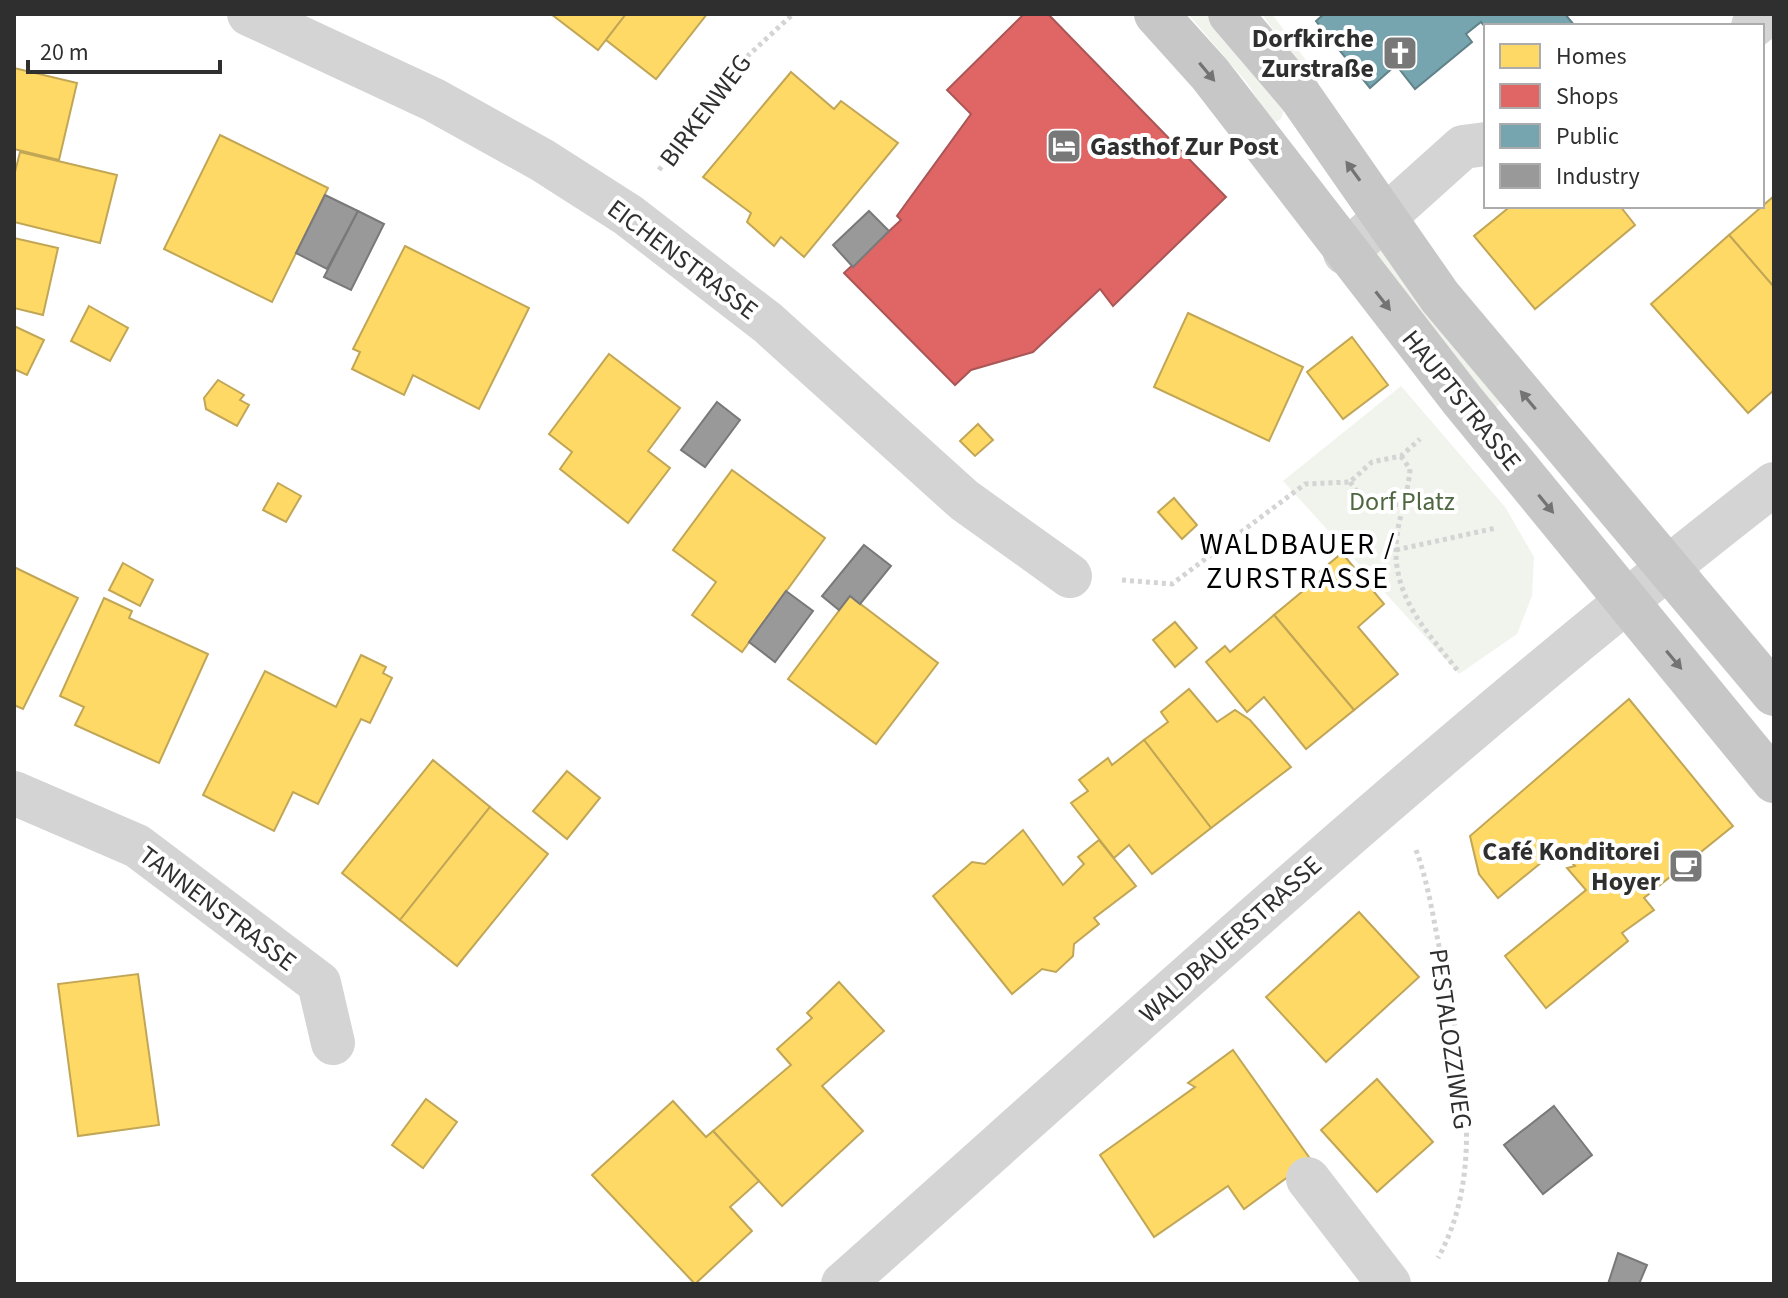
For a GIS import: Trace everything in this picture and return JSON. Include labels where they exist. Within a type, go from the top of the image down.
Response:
[{"type":"main road","name":"HAUPTSTRASSE","points":[[1156,14],[1210,74],[1345,253],[1462,400],[1774,781]]},
{"type":"main road","name":"HAUPTSTRASSE","points":[[1230,14],[1300,96],[1440,297],[1774,694]]},
{"type":"street","name":"EICHENSTRASSE","points":[[249,14],[434,100],[542,160],[628,215],[768,323],[964,500],[1070,576]]},
{"type":"street","points":[[1345,253],[1463,147],[1484,144]]},
{"type":"street","name":"WALDBAUERSTRASSE","points":[[843,1284],[1394,793],[1624,600],[1774,484]]},
{"type":"street","name":"TANNENSTRASSE","points":[[14,793],[137,846],[319,983],[333,1043]]},
{"type":"street","points":[[1308,1179],[1389,1284]]},
{"type":"path","name":"BIRKENWEG","points":[[628,215],[725,77],[793,14]]},
{"type":"path","points":[[1070,576],[1172,584],[1305,484],[1350,482],[1372,462],[1401,456],[1462,400]]},
{"type":"path","points":[[1401,456],[1410,469],[1396,550],[1410,610],[1490,712]]},
{"type":"path","points":[[1350,482],[1368,506],[1402,504]]},
{"type":"path","points":[[1396,550],[1503,526],[1542,499]]},
{"type":"path","name":"PESTALOZZIWEG","points":[[1394,793],[1423,869],[1450,999],[1467,1117],[1462,1186],[1444,1246],[1431,1271]]},
{"type":"green space","points":[[1188,14],[1214,14],[1285,107],[1281,119],[1273,123],[1247,83]]},
{"type":"green space","points":[[1262,14],[1272,14],[1316,74],[1319,87],[1313,86]]},
{"type":"green space","points":[[1384,244],[1506,399],[1491,411],[1369,256]]},
{"type":"green space","name":"Dorf Platz","points":[[1401,386],[1505,507],[1534,557],[1532,596],[1517,634],[1459,674],[1283,481]]},
{"type":"building: Homes","points":[[551,14],[626,14],[598,50]]},
{"type":"building: Homes","points":[[626,14],[707,14],[656,79],[606,40]]},
{"type":"building: Homes","points":[[14,68],[77,83],[59,160],[14,149]]},
{"type":"building: Homes","points":[[791,72],[834,109],[841,101],[898,143],[804,257],[781,237],[774,246],[747,222],[751,213],[703,177]]},
{"type":"building: Homes","points":[[220,135],[328,188],[272,302],[164,249]]},
{"type":"building: Homes","points":[[20,152],[117,175],[100,243],[14,222],[14,176]]},
{"type":"building: Homes","points":[[1774,196],[1774,287],[1729,235],[1764,208]]},
{"type":"building: Homes","points":[[1622,208],[1635,225],[1535,309],[1474,236],[1507,209]]},
{"type":"building: Homes","points":[[1729,235],[1774,287],[1774,390],[1748,413],[1651,304]]},
{"type":"building: Homes","points":[[14,238],[58,248],[43,315],[14,308]]},
{"type":"building: Homes","points":[[405,246],[529,308],[479,409],[413,375],[404,395],[352,369],[360,352],[353,349]]},
{"type":"building: Homes","points":[[89,306],[128,328],[110,361],[71,341]]},
{"type":"building: Homes","points":[[1188,313],[1303,367],[1269,441],[1154,387]]},
{"type":"building: Homes","points":[[14,326],[44,340],[27,375],[14,369]]},
{"type":"building: Homes","points":[[1352,337],[1388,385],[1343,419],[1307,372]]},
{"type":"building: Homes","points":[[609,354],[680,408],[648,451],[670,468],[628,523],[560,469],[572,452],[549,434]]},
{"type":"building: Homes","points":[[218,380],[244,395],[240,400],[249,405],[237,426],[206,409],[204,398]]},
{"type":"building: Homes","points":[[978,424],[993,440],[975,456],[960,441]]},
{"type":"building: Homes","points":[[732,470],[825,538],[742,652],[692,615],[716,582],[673,550]]},
{"type":"building: Homes","points":[[278,483],[301,496],[286,522],[263,510]]},
{"type":"building: Homes","points":[[1174,498],[1197,525],[1182,539],[1158,512]]},
{"type":"building: Homes","points":[[1342,553],[1384,604],[1358,627],[1398,674],[1354,710],[1274,615],[1321,576],[1318,573]]},
{"type":"building: Homes","points":[[123,563],[153,580],[140,606],[109,590]]},
{"type":"building: Homes","points":[[14,567],[78,598],[23,709],[14,705]]},
{"type":"building: Homes","points":[[850,596],[938,663],[876,744],[788,679]]},
{"type":"building: Homes","points":[[104,598],[132,611],[129,618],[208,654],[159,763],[75,725],[84,707],[60,696]]},
{"type":"building: Homes","points":[[1274,615],[1354,710],[1306,749],[1264,697],[1247,712],[1206,662],[1225,646],[1230,652]]},
{"type":"building: Homes","points":[[1175,622],[1197,648],[1175,667],[1153,640]]},
{"type":"building: Homes","points":[[361,655],[386,667],[383,673],[392,678],[370,723],[361,719],[318,804],[293,792],[274,831],[203,795],[265,671],[336,707]]},
{"type":"building: Homes","points":[[1189,689],[1217,722],[1235,710],[1250,720],[1291,767],[1211,828],[1144,740],[1168,722],[1161,712]]},
{"type":"building: Homes","points":[[1629,699],[1733,826],[1644,898],[1654,910],[1622,933],[1628,941],[1546,1008],[1505,956],[1586,890],[1567,868],[1575,866],[1559,848],[1498,898],[1479,874],[1470,836]]},
{"type":"building: Homes","points":[[1144,740],[1211,828],[1152,874],[1129,845],[1114,858],[1071,803],[1088,791],[1079,780],[1108,758],[1112,765]]},
{"type":"building: Homes","points":[[433,760],[490,807],[400,920],[342,873]]},
{"type":"building: Homes","points":[[567,771],[600,798],[567,839],[533,811]]},
{"type":"building: Homes","points":[[490,807],[548,854],[457,966],[400,920]]},
{"type":"building: Homes","points":[[1023,830],[1063,885],[1084,864],[1078,857],[1099,840],[1136,886],[1094,918],[1099,924],[1074,944],[1073,956],[1056,972],[1042,969],[1012,994],[933,896],[972,862],[985,864]]},
{"type":"building: Homes","points":[[1359,912],[1419,977],[1326,1062],[1266,997]]},
{"type":"building: Homes","points":[[138,974],[159,1125],[78,1136],[58,984]]},
{"type":"building: Homes","points":[[839,982],[884,1031],[822,1086],[863,1131],[782,1206],[713,1131],[791,1065],[777,1049],[812,1018],[807,1013]]},
{"type":"building: Homes","points":[[1233,1050],[1311,1160],[1244,1209],[1228,1186],[1154,1237],[1100,1155],[1195,1087],[1188,1083]]},
{"type":"building: Homes","points":[[1377,1079],[1433,1142],[1377,1192],[1321,1130]]},
{"type":"building: Homes","points":[[426,1099],[457,1122],[423,1168],[392,1145]]},
{"type":"building: Homes","points":[[673,1101],[706,1137],[713,1131],[759,1181],[730,1207],[752,1231],[695,1284],[592,1175]]},
{"type":"building: Shops","points":[[1024,14],[1048,14],[1226,197],[1113,306],[1100,289],[1033,352],[971,370],[955,385],[844,273],[901,220],[897,216],[971,114],[947,90]]},
{"type":"building: Public","name":"Dorfkirche Zurstraße","points":[[1324,14],[1565,14],[1573,24],[1484,26],[1481,22],[1466,34],[1472,42],[1415,89],[1396,65],[1370,88],[1316,21]]},
{"type":"building: Industry","points":[[325,195],[358,211],[327,269],[296,253]]},
{"type":"building: Industry","points":[[358,211],[384,224],[351,290],[324,277]]},
{"type":"building: Industry","points":[[869,211],[889,231],[853,267],[833,245]]},
{"type":"building: Industry","points":[[717,402],[740,420],[705,467],[681,450]]},
{"type":"building: Industry","points":[[864,545],[891,566],[860,604],[850,596],[839,610],[822,596]]},
{"type":"building: Industry","points":[[786,591],[813,611],[775,662],[749,642]]},
{"type":"building: Industry","points":[[1554,1106],[1592,1155],[1543,1194],[1504,1145]]},
{"type":"building: Industry","points":[[1618,1253],[1647,1265],[1639,1284],[1608,1284]]},
{"type":"place","name":"Dorfkirche Zurstraße","points":[[1400,53]]},
{"type":"place","name":"Gasthof Zur Post","points":[[1064,146]]},
{"type":"place","name":"Café Konditorei Hoyer","points":[[1686,866]]},
{"type":"district","name":"WALDBAUER / ZURSTRASSE","points":[[1298,561]]}]
